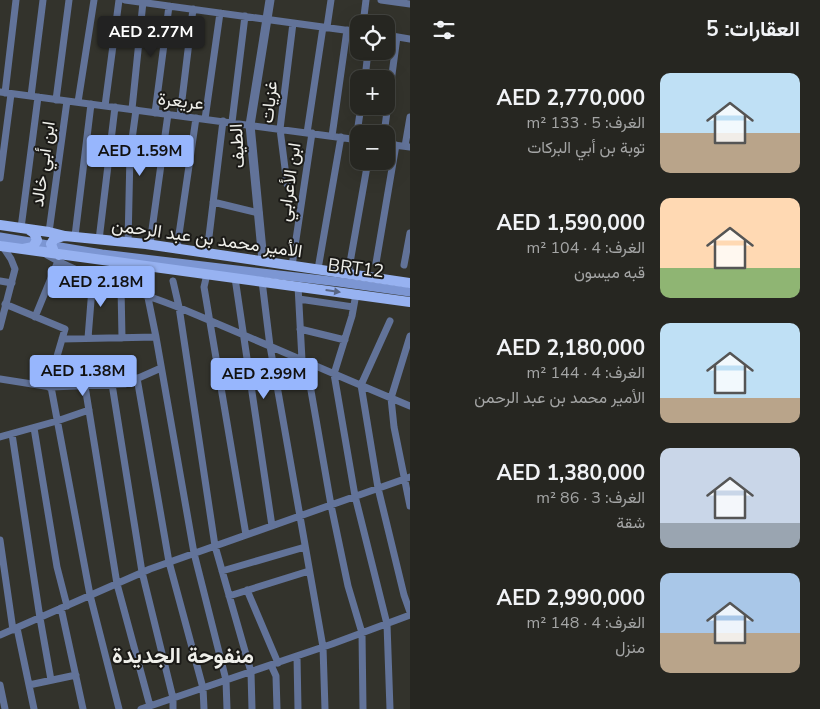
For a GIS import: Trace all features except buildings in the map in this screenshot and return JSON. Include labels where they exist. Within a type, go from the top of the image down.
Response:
[{"type":"main road","name":"الأمير محمد بن عبد الرحمن","points":[[0,225],[99,240],[150,244],[410,283]]},
{"type":"main road","points":[[22,249],[30,248],[36,242],[34,233],[23,228]]},
{"type":"main road","points":[[48,250],[54,239],[70,236]]},
{"type":"main road","name":"BRT12","points":[[1,243],[36,242],[48,250],[102,254],[410,292]]},
{"type":"main road","points":[[1,243],[22,249],[48,250],[54,252],[58,258]]},
{"type":"main road","name":"الأمير محمد بن عبد الرحمن","points":[[58,258],[146,266],[262,281],[380,297],[410,304]]},
{"type":"street","points":[[0,178],[5,93],[16,0]]},
{"type":"street","points":[[23,228],[43,0]]},
{"type":"street","name":"ابن أبي خالد","points":[[56,100],[69,0]]},
{"type":"street","points":[[78,102],[94,0]]},
{"type":"street","points":[[105,106],[119,0]]},
{"type":"street","points":[[125,0],[350,31]]},
{"type":"street","name":"الطيف","points":[[263,261],[250,125],[270,0]]},
{"type":"street","name":"ابن الأعرابي","points":[[292,266],[309,133],[325,27],[331,0]]},
{"type":"street","points":[[364,15],[366,0]]},
{"type":"street","points":[[382,0],[410,4]]},
{"type":"street","points":[[128,243],[130,154],[144,2]]},
{"type":"street","points":[[155,112],[169,6]]},
{"type":"street","points":[[180,116],[194,9]]},
{"type":"street","points":[[206,119],[220,13]]},
{"type":"street","points":[[232,122],[245,16]]},
{"type":"street","name":"غزيات","points":[[287,184],[280,129],[293,23]]},
{"type":"street","points":[[332,136],[346,30]]},
{"type":"street","points":[[385,125],[397,37],[410,39]]},
{"type":"street","name":"عريعرة","points":[[5,93],[350,139]]},
{"type":"street","name":"ابن أبي خالد","points":[[49,232],[67,101]]},
{"type":"street","points":[[70,236],[91,104]]},
{"type":"street","points":[[99,240],[116,107]]},
{"type":"street","points":[[150,244],[168,114]]},
{"type":"street","points":[[376,263],[396,145],[408,147],[410,117]]},
{"type":"street","points":[[177,248],[196,118]]},
{"type":"street","points":[[207,253],[222,121]]},
{"type":"street","points":[[318,270],[341,138]]},
{"type":"street","points":[[348,274],[366,170]]},
{"type":"street","points":[[213,202],[258,212]]},
{"type":"street","points":[[404,265],[410,233]]},
{"type":"street","points":[[0,327],[14,269],[11,259],[1,243]]},
{"type":"street","points":[[35,317],[58,258],[93,276],[149,298],[179,307],[410,406]]},
{"type":"street","points":[[146,266],[144,278],[194,554],[226,680],[227,709]]},
{"type":"street","points":[[207,274],[204,287],[246,535]]},
{"type":"street","points":[[88,338],[93,276]]},
{"type":"street","points":[[235,278],[272,526]]},
{"type":"street","points":[[0,281],[12,283]]},
{"type":"street","points":[[173,281],[179,307],[216,546],[251,672],[252,709]]},
{"type":"street","points":[[262,281],[270,346],[323,647],[325,709]]},
{"type":"street","points":[[298,286],[304,361],[348,586],[362,633],[363,709]]},
{"type":"street","points":[[121,287],[122,338]]},
{"type":"street","points":[[356,294],[334,374],[355,496],[387,624],[390,709]]},
{"type":"street","points":[[299,300],[353,307]]},
{"type":"street","points":[[5,304],[65,329],[49,387],[90,595],[119,709]]},
{"type":"street","points":[[85,386],[117,584],[146,708],[323,647],[410,614],[378,488],[361,385],[390,321]]},
{"type":"street","points":[[300,329],[344,340]]},
{"type":"street","points":[[410,336],[391,398],[394,427],[407,478],[410,506]]},
{"type":"street","points":[[62,339],[156,337]]},
{"type":"street","points":[[0,379],[49,387],[125,384],[161,368]]},
{"type":"street","points":[[137,378],[169,562],[203,688],[204,709]]},
{"type":"street","points":[[112,384],[142,572],[173,698],[173,709]]},
{"type":"street","points":[[0,437],[89,410]]},
{"type":"street","points":[[34,428],[83,709]]},
{"type":"street","points":[[12,434],[40,618],[52,680]]},
{"type":"street","points":[[0,635],[142,572],[407,478]]},
{"type":"street","points":[[0,540],[15,629],[34,709]]},
{"type":"street","points":[[222,571],[305,547]]},
{"type":"street","points":[[230,596],[309,571]]},
{"type":"street","points":[[247,590],[274,664],[277,709]]},
{"type":"street","points":[[297,656],[298,709]]},
{"type":"street","points":[[29,685],[76,675]]},
{"type":"street","points":[[0,685],[5,709]]},
{"type":"district","name":"منفوحة الجديدة","points":[[183,655]]}]
